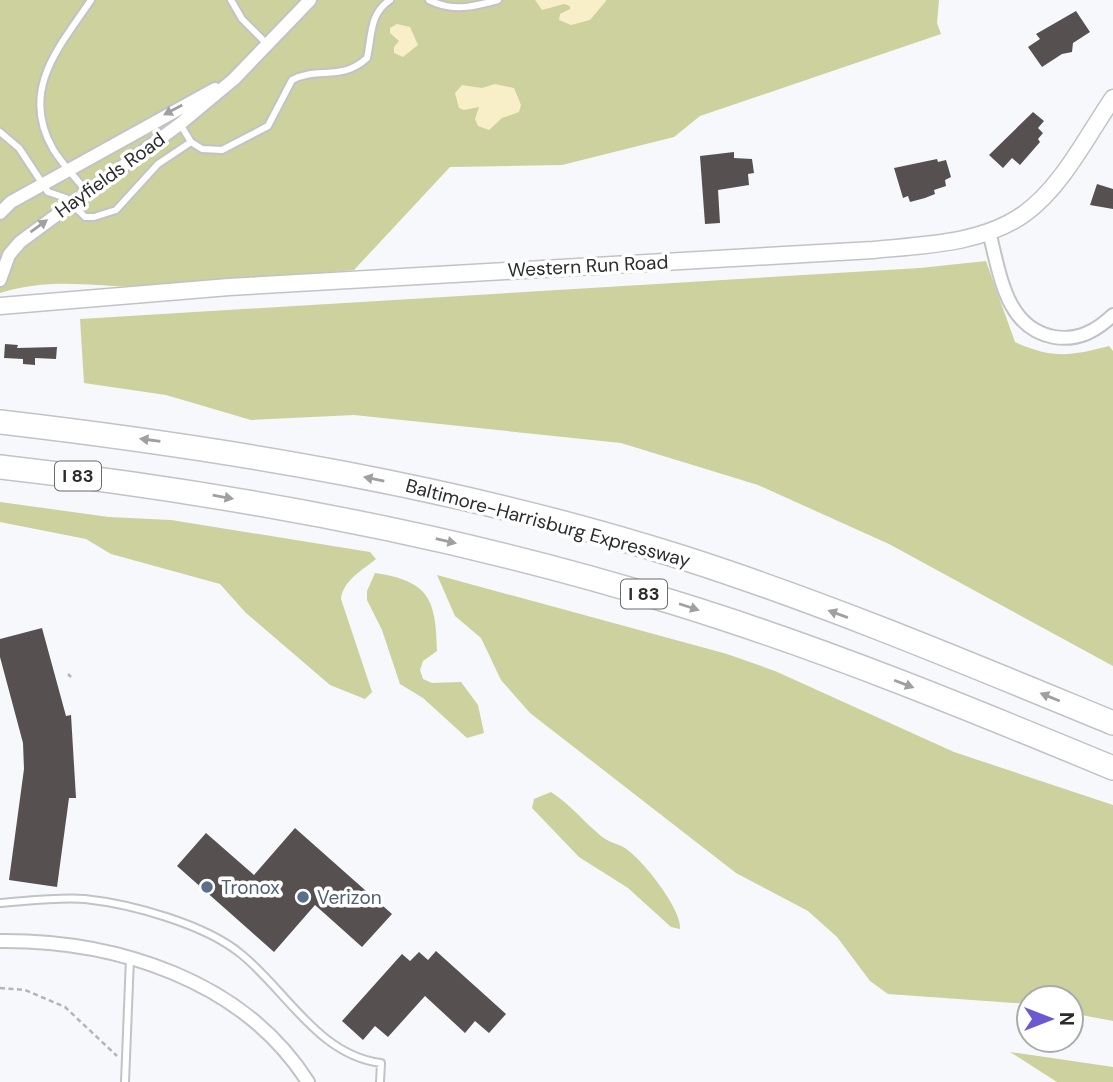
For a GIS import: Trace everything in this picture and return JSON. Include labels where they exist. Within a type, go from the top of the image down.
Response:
[{"type":"highway","name":"Baltimore-Harrisburg Expressway","points":[[0,422],[167,442],[310,466],[586,529],[753,582],[939,652],[1113,723]]},
{"type":"highway","name":"I 83","points":[[0,467],[167,488],[298,510],[460,544],[571,573],[784,639],[1113,768]]},
{"type":"street","name":"Hayfields Road","points":[[0,280],[9,255],[20,242],[180,124],[234,79],[310,0]]},
{"type":"street","name":"Hayfields Road","points":[[0,213],[11,202],[41,184],[234,79]]},
{"type":"street","name":"Western Run Road","points":[[0,306],[229,286],[873,250],[944,242],[989,232],[1025,213],[1044,195],[1113,98]]},
{"type":"street","points":[[989,232],[1007,297],[1014,313],[1027,327],[1043,335],[1078,337],[1092,332],[1113,315]]},
{"type":"street","points":[[0,941],[56,942],[130,958],[177,975],[250,1015],[284,1048],[308,1082]]},
{"type":"lane","points":[[87,192],[47,136],[41,103],[47,66],[91,0]]},
{"type":"lane","points":[[231,0],[242,19],[268,46]]},
{"type":"lane","points":[[180,124],[191,142],[202,149],[222,150],[268,126],[292,80],[299,76],[346,72],[367,58],[376,15],[390,0]]},
{"type":"lane","points":[[429,0],[444,8],[498,0]]},
{"type":"lane","points":[[0,132],[19,148],[48,192],[66,198],[85,217],[106,215],[116,210],[158,164],[191,142]]},
{"type":"lane","points":[[0,903],[84,899],[122,906],[214,936],[255,966],[327,1040],[350,1055],[381,1063],[380,1082]]},
{"type":"lane","points":[[125,1082],[130,958]]},
{"type":"path","points":[[0,988],[25,990],[65,1007],[126,1061]]},
{"type":"green space","points":[[0,0],[939,0],[937,23],[941,34],[700,116],[674,137],[562,165],[450,167],[354,270],[176,286],[39,285],[0,293]]},
{"type":"green space","points":[[986,261],[1015,342],[1051,353],[1072,354],[1109,346],[1113,351],[1113,666],[889,544],[758,485],[621,443],[354,415],[251,420],[166,395],[84,383],[80,319],[920,268]]},
{"type":"green space","points":[[0,502],[109,517],[171,520],[370,552],[376,559],[345,586],[341,599],[372,692],[365,699],[330,685],[246,613],[220,584],[111,554],[86,539],[0,522]]},
{"type":"green space","points":[[375,573],[407,581],[418,587],[426,596],[434,618],[437,651],[423,661],[420,670],[423,679],[432,683],[461,682],[478,705],[484,733],[467,738],[423,698],[400,684],[382,630],[367,600],[367,591]]},
{"type":"green space","points":[[437,575],[727,654],[775,671],[954,752],[1113,805],[1113,1021],[1085,1016],[1085,984],[1015,984],[1015,1003],[888,994],[870,981],[837,937],[808,911],[736,873],[530,713],[501,680],[481,638],[455,616]]},
{"type":"green space","points":[[551,792],[601,836],[625,848],[641,862],[675,909],[680,929],[671,927],[628,888],[579,857],[532,808],[534,799]]},
{"type":"green space","points":[[1010,1052],[1113,1067],[1113,1082],[1057,1082]]},
{"type":"sand","points":[[535,0],[606,1],[590,20],[571,25],[559,20],[560,14],[570,9],[570,6],[564,4],[542,10]]},
{"type":"sand","points":[[397,24],[410,27],[418,45],[403,57],[394,53],[394,47],[399,41],[390,33],[390,28]]},
{"type":"sand","points":[[495,84],[514,88],[521,105],[519,112],[502,118],[489,130],[478,126],[475,119],[479,107],[464,110],[459,108],[455,93],[462,85],[482,88]]},
{"type":"building","points":[[1076,11],[1090,32],[1073,43],[1072,52],[1062,54],[1042,67],[1028,47],[1040,39],[1036,34]]},
{"type":"building","points":[[1033,112],[1044,121],[1038,128],[1043,133],[1038,139],[1040,142],[1020,165],[1012,158],[1003,168],[989,155]]},
{"type":"building","points":[[734,152],[734,158],[752,159],[754,173],[748,174],[749,185],[718,190],[720,223],[705,224],[700,156]]},
{"type":"building","points":[[937,159],[938,162],[946,160],[951,177],[945,180],[946,186],[934,190],[935,194],[925,198],[910,202],[908,196],[903,198],[894,168]]},
{"type":"building","points":[[1097,184],[1113,189],[1113,209],[1090,205]]},
{"type":"building","points":[[5,344],[18,345],[17,348],[57,347],[56,359],[35,358],[35,365],[23,364],[23,359],[4,358]]},
{"type":"building","points":[[42,628],[66,716],[71,715],[76,798],[69,798],[57,887],[9,880],[24,769],[23,743],[0,657],[0,639]]},
{"type":"building","points":[[295,828],[392,914],[362,947],[315,905],[274,952],[177,866],[206,833],[254,875]]},
{"type":"building","points":[[436,951],[506,1014],[489,1033],[475,1021],[465,1033],[425,996],[388,1037],[375,1026],[363,1040],[342,1021],[402,954],[410,961],[419,952],[428,960]]},
{"type":"place","name":"Tronox","points":[[207,887]]},
{"type":"place","name":"Verizon","points":[[303,897]]}]
